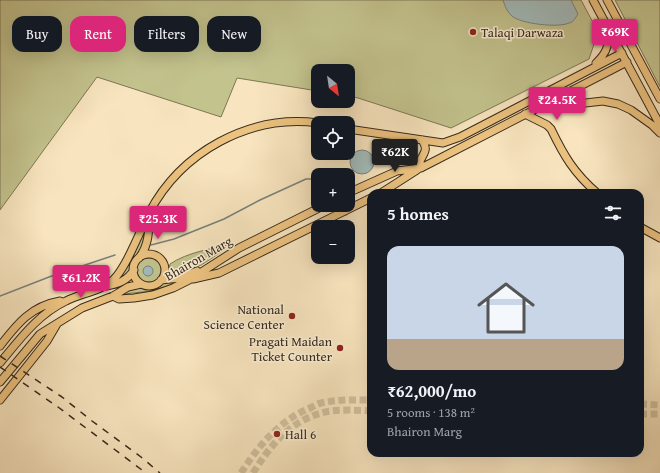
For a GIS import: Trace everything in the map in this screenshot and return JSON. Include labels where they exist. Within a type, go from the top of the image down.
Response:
[{"type":"main road","points":[[593,0],[660,124]]},
{"type":"main road","points":[[607,0],[660,99]]},
{"type":"main road","points":[[592,68],[602,57],[608,47],[608,28]]},
{"type":"main road","points":[[355,130],[443,143],[460,136],[622,52]]},
{"type":"main road","points":[[387,189],[449,152],[627,62]]},
{"type":"main road","points":[[534,109],[603,101],[618,104],[631,110],[652,125],[660,133]]},
{"type":"main road","points":[[525,114],[547,125],[551,129],[563,154],[573,170],[593,189]]},
{"type":"main road","points":[[102,287],[118,274],[161,193],[180,171],[202,152],[222,140],[245,131],[268,125],[292,122],[311,123]]},
{"type":"main road","points":[[420,168],[420,161],[426,148],[422,140]]},
{"type":"main road","points":[[443,143],[441,145],[441,150],[449,152]]},
{"type":"main road","points":[[355,190],[397,171],[420,168]]},
{"type":"main road","points":[[355,206],[367,200]]},
{"type":"main road","name":"Bhairon Marg","points":[[0,400],[47,340],[58,322],[82,308],[110,297],[119,299],[153,295],[173,288],[189,280],[239,248],[311,212]]},
{"type":"main road","points":[[189,280],[219,273],[343,212]]},
{"type":"main road","points":[[141,284],[137,279],[134,270],[135,264],[145,249],[148,238],[150,213]]},
{"type":"main road","points":[[644,229],[660,238]]},
{"type":"main road","points":[[139,258],[149,255],[161,259],[165,268],[162,280]]},
{"type":"main road","points":[[102,287],[110,297],[128,287],[141,284],[147,286],[154,285],[162,280],[180,278],[213,264]]},
{"type":"main road","points":[[0,346],[16,326],[33,311],[49,304],[65,301],[123,281],[134,270]]},
{"type":"main road","points":[[0,363],[39,319],[65,301]]},
{"type":"main road","points":[[0,382],[40,334],[58,322]]},
{"type":"green space","points":[[0,0],[581,0],[598,32],[589,59],[451,128],[355,97],[355,64],[311,64],[311,90],[237,78],[221,117],[97,77],[0,210]]},
{"type":"green space","points":[[615,0],[660,0],[660,87]]},
{"type":"green space","points":[[145,229],[143,246],[133,260],[129,271],[116,281],[132,259]]},
{"type":"green space","points":[[232,244],[210,260],[194,269],[177,275],[168,276],[170,264],[177,260],[200,251]]},
{"type":"green space","points":[[149,258],[157,262],[161,270],[157,278],[149,282],[141,278],[137,270],[141,262]]},
{"type":"green space","points":[[163,283],[177,283],[151,291],[124,294],[131,289],[139,287],[150,289],[158,287]]},
{"type":"water","points":[[503,0],[571,0],[578,14],[572,22],[564,24],[549,25],[531,23],[512,16],[507,11]]},
{"type":"water","points":[[358,151],[366,151],[373,158],[373,166],[366,173],[358,173],[355,171],[355,168],[351,166],[350,160],[355,160],[355,153]]},
{"type":"water","points":[[409,151],[413,153],[415,157],[413,161],[409,163],[405,161],[403,157],[405,153]]},
{"type":"water","points":[[146,266],[150,266],[152,267],[152,275],[146,276],[143,273],[143,269]]},
{"type":"waterway","points":[[151,245],[174,239],[224,219],[260,200],[306,179],[311,179]]},
{"type":"waterway","points":[[0,296],[49,277],[115,255]]},
{"type":"tunnel","points":[[241,473],[255,453],[271,435],[279,427],[299,413],[318,404],[327,402],[367,400]]},
{"type":"tunnel","points":[[644,404],[660,405]]},
{"type":"tunnel","points":[[253,473],[281,436],[299,422],[321,413],[332,411],[367,411]]},
{"type":"tunnel","points":[[644,414],[660,414]]},
{"type":"railway","points":[[0,356],[62,397],[160,473]]},
{"type":"railway","points":[[0,367],[58,407],[146,473]]},
{"type":"place","name":"Talaqi Darwaza","points":[[473,32]]},
{"type":"place","name":"National Science Center","points":[[292,316]]},
{"type":"place","name":"Pragati Maidan Ticket Counter","points":[[340,348]]},
{"type":"place","name":"Hall 6","points":[[277,434]]}]
